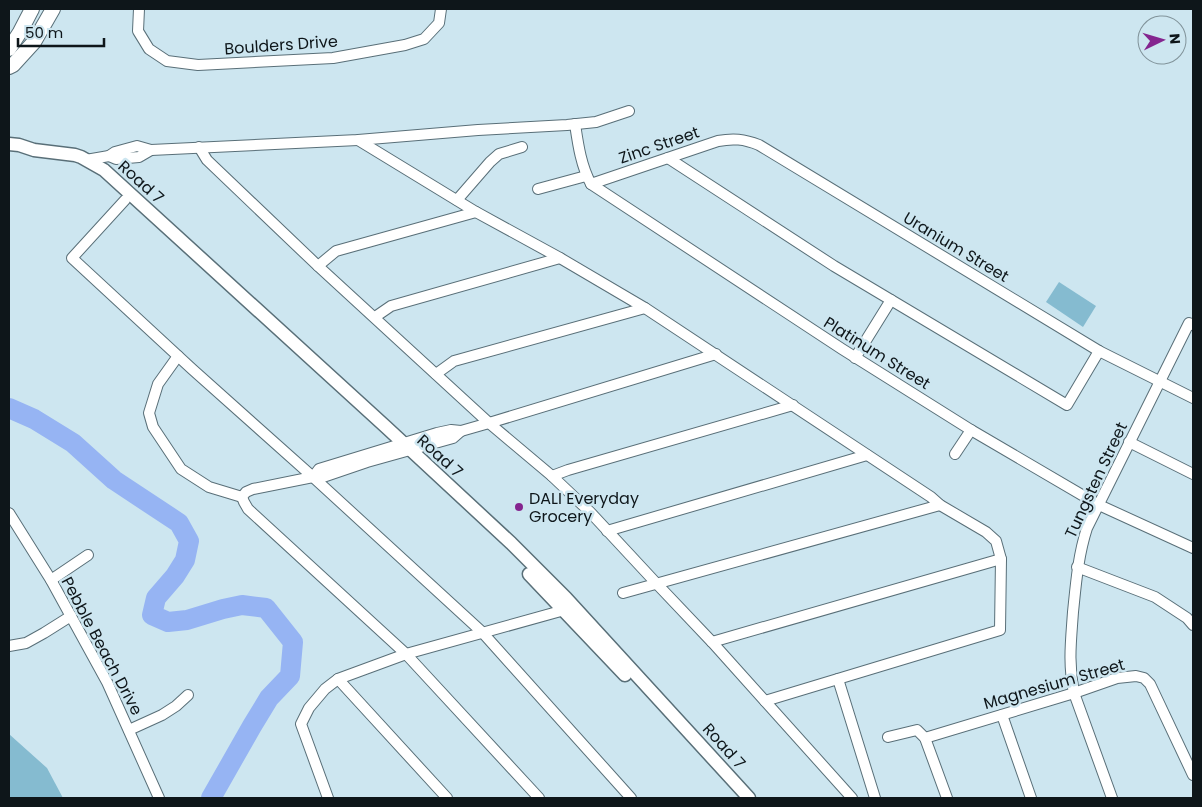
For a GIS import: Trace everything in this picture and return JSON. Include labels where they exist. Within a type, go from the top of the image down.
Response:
[{"type":"main road","points":[[9,49],[32,9]]},
{"type":"main road","points":[[9,67],[34,42],[53,9]]},
{"type":"street","name":"Boulders Drive","points":[[139,9],[138,31],[149,49],[167,61],[198,66],[333,58],[405,46],[424,39],[438,22],[441,9]]},
{"type":"street","points":[[86,160],[108,156],[137,146],[150,150],[358,140],[596,122],[629,111]]},
{"type":"street","points":[[576,124],[578,146],[589,180]]},
{"type":"street","name":"Road 7","points":[[9,135],[14,144],[34,150],[68,153],[81,157],[104,170],[386,427],[402,448]]},
{"type":"street","name":"Zinc Street","points":[[538,189],[589,180],[668,158],[718,141],[737,138]]},
{"type":"street","name":"Uranium Street","points":[[737,138],[759,145],[1099,351],[1193,398]]},
{"type":"street","points":[[358,140],[476,212],[645,308],[931,497],[940,505],[986,532],[996,541],[1001,559],[1000,630],[765,701]]},
{"type":"street","points":[[199,147],[207,160],[318,266],[489,423],[552,476],[590,512],[712,642],[852,798]]},
{"type":"street","points":[[457,200],[499,154],[522,147]]},
{"type":"street","points":[[668,158],[834,266],[1067,405],[1099,351]]},
{"type":"street","name":"Road 7","points":[[86,160],[100,177],[125,200],[381,432],[402,448],[569,609],[705,756],[749,798]]},
{"type":"street","name":"Platinum Street","points":[[589,180],[855,358],[971,430],[1098,505],[1193,548]]},
{"type":"street","points":[[125,200],[72,258],[482,632],[631,798]]},
{"type":"street","points":[[318,266],[336,251],[476,212]]},
{"type":"street","points":[[375,317],[391,306],[560,258]]},
{"type":"street","points":[[855,358],[891,300]]},
{"type":"street","points":[[436,374],[454,361],[645,308]]},
{"type":"street","name":"Tungsten Street","points":[[1112,798],[1074,693],[1070,675],[1077,567],[1087,528],[1098,505],[1189,323],[1193,325]]},
{"type":"street","points":[[242,497],[246,492],[253,489],[312,476],[323,477],[402,448],[453,438],[461,431],[716,354]]},
{"type":"street","points":[[178,356],[158,384],[150,413],[153,427],[181,469],[209,488],[242,497]]},
{"type":"street","points":[[552,476],[793,405]]},
{"type":"street","points":[[956,454],[971,430]]},
{"type":"street","points":[[1129,442],[1193,474]]},
{"type":"street","points":[[608,531],[867,455]]},
{"type":"street","points":[[242,497],[248,509],[406,654],[539,798]]},
{"type":"street","points":[[623,593],[940,505]]},
{"type":"street","name":"Pebble Beach Drive","points":[[9,513],[51,580],[107,682],[159,798]]},
{"type":"street","points":[[51,580],[88,555]]},
{"type":"street","points":[[712,642],[1001,559]]},
{"type":"street","points":[[1077,567],[1155,596],[1187,618],[1193,626]]},
{"type":"street","points":[[328,798],[301,724],[309,708],[325,689],[338,679],[406,654],[569,609]]},
{"type":"street","points":[[9,646],[26,643],[71,616]]},
{"type":"street","name":"Magnesium Street","points":[[925,738],[1117,678],[1136,676],[1144,678],[1150,684],[1193,776]]},
{"type":"street","points":[[338,679],[447,798]]},
{"type":"street","points":[[838,679],[875,798]]},
{"type":"street","points":[[129,730],[176,706],[188,694]]},
{"type":"street","points":[[1002,715],[1031,798]]},
{"type":"street","points":[[888,737],[917,730],[925,738],[947,798]]},
{"type":"street","name":"Road 7","points":[[705,756],[739,798]]},
{"type":"shaded area","points":[[1059,282],[1096,306],[1083,327],[1046,302]]},
{"type":"shaded area","points":[[9,734],[47,768],[63,798],[9,798]]},
{"type":"waterway","points":[[9,408],[34,419],[73,443],[114,480],[179,523],[189,541],[185,560],[175,576],[156,598],[152,615],[168,622],[187,620],[242,605],[266,608],[293,642],[290,676],[269,698],[211,798]]},
{"type":"place","name":"DALI Everyday Grocery","points":[[519,507]]}]
